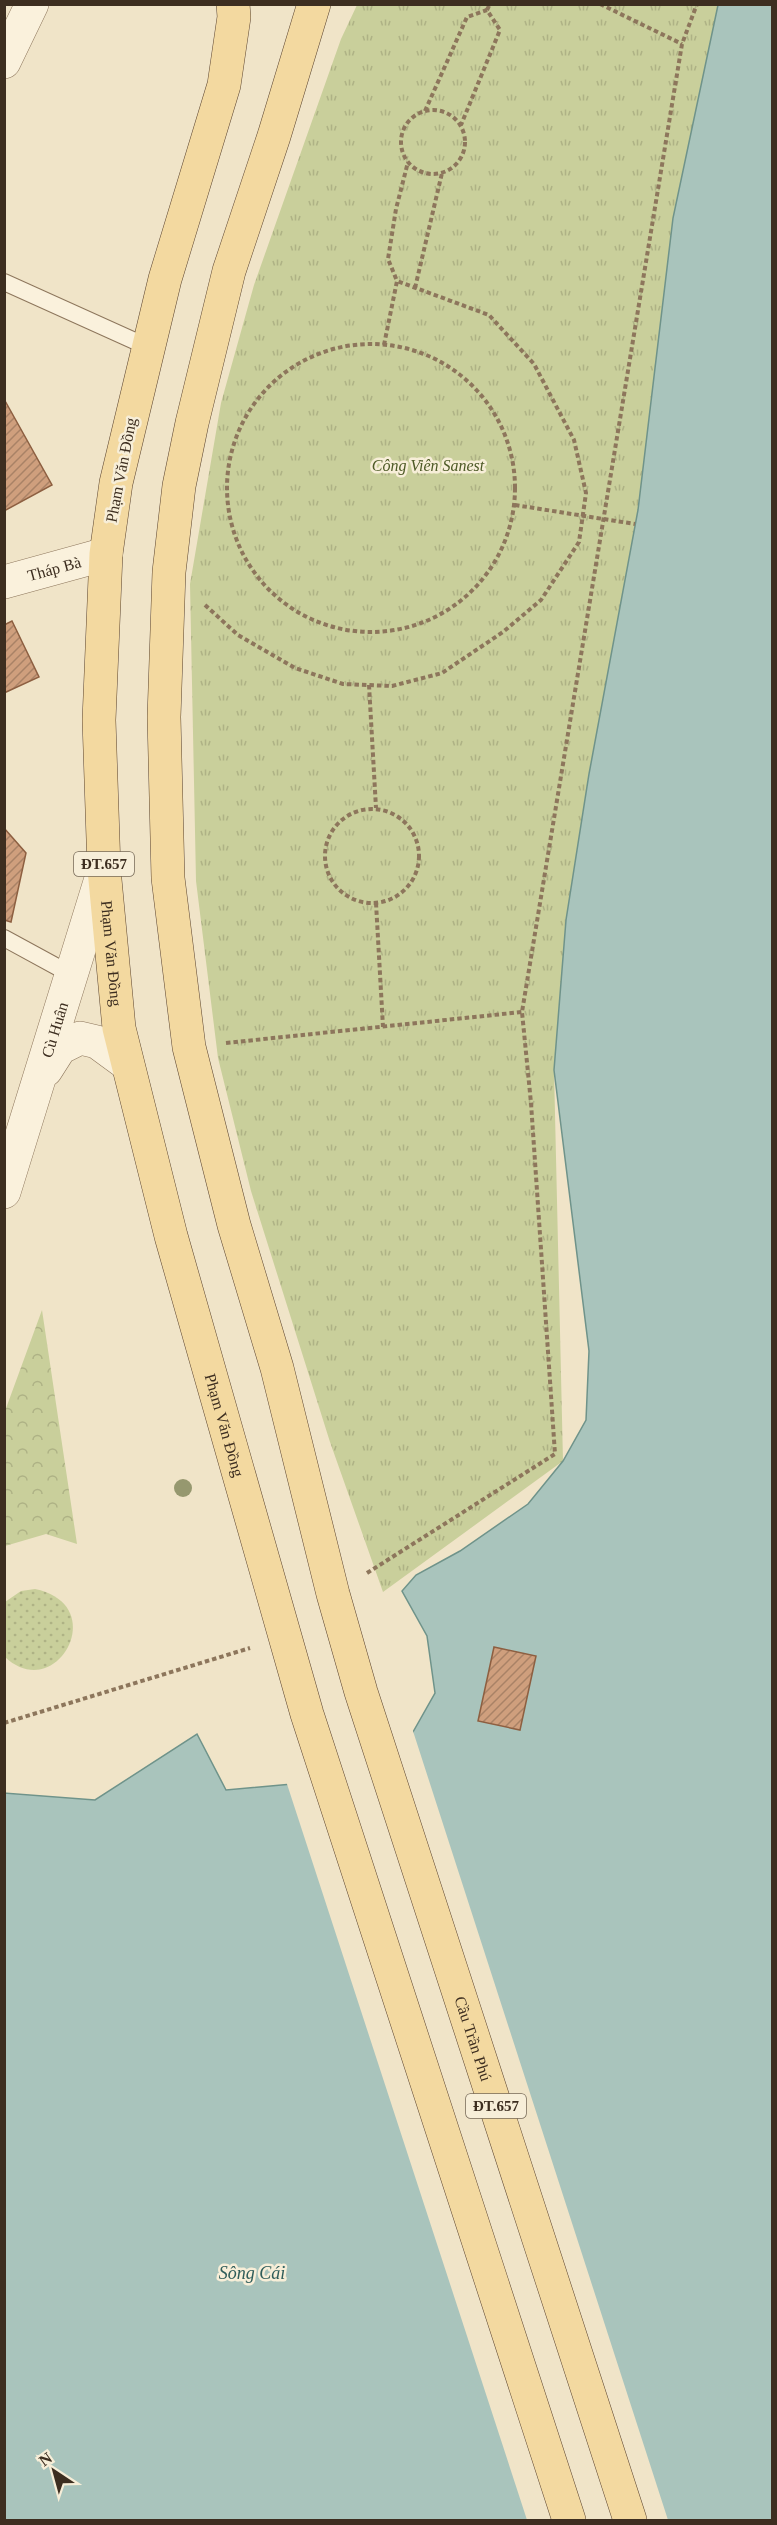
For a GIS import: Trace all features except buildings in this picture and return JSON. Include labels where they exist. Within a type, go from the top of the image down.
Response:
[{"type":"main road","name":"Phạm Văn Đồng","points":[[233,4],[234,17],[224,86],[165,279],[116,483],[106,554],[99,720],[104,869],[119,1028],[171,1236],[307,1713],[568,2520]]},
{"type":"main road","name":"ĐT.657","points":[[314,4],[274,136],[229,271],[194,412],[179,486],[169,572],[164,717],[168,878],[189,1047],[234,1225],[277,1368],[333,1594]]},
{"type":"main road","points":[[274,136],[328,4]]},
{"type":"main road","name":"Cầu Trần Phú","points":[[333,1594],[361,1692],[630,2520]]},
{"type":"street","points":[[4,62],[32,4]]},
{"type":"street","name":"Tháp Bà","points":[[4,582],[106,554]]},
{"type":"street","name":"Cù Huân","points":[[4,1192],[104,869]]},
{"type":"street","points":[[40,1079],[60,1048],[80,1038],[97,1042],[128,1064]]},
{"type":"lane","points":[[4,282],[148,347]]},
{"type":"lane","points":[[4,938],[72,975]]},
{"type":"path","points":[[425,111],[467,17],[487,10],[490,4]]},
{"type":"path","points":[[600,4],[682,44]]},
{"type":"path","points":[[333,1594],[555,1454],[531,1103],[522,1012],[682,44],[697,4]]},
{"type":"path","points":[[461,125],[500,30],[487,10]]},
{"type":"path","points":[[440,110],[450,114],[461,125],[466,142],[464,153],[451,169],[442,173],[422,172],[408,162],[402,149],[404,129],[410,119],[425,111],[440,110]]},
{"type":"path","points":[[384,345],[397,281],[388,259],[396,209],[408,162]]},
{"type":"path","points":[[415,288],[442,173]]},
{"type":"path","points":[[169,572],[238,635],[295,668],[343,684],[369,686],[392,686],[442,673],[503,632],[541,600],[579,542],[586,493],[574,440],[534,364],[489,315],[397,281]]},
{"type":"path","points":[[378,343],[384,345],[424,353],[465,377],[496,414],[513,458],[515,505],[501,551],[473,589],[434,618],[389,632],[341,630],[296,613],[260,582],[235,541],[226,494],[232,447],[253,404],[287,370],[331,349],[378,343]]},
{"type":"path","points":[[515,505],[635,524]]},
{"type":"path","points":[[369,686],[376,808]]},
{"type":"path","points":[[376,808],[391,812],[405,820],[419,848],[418,864],[413,878],[404,891],[391,899],[376,903],[360,902],[346,896],[334,885],[327,871],[324,857],[327,841],[340,821],[360,810],[376,808]]},
{"type":"path","points":[[376,903],[382,1026]]},
{"type":"path","points":[[189,1047],[522,1012]]},
{"type":"path","points":[[4,1723],[244,1650]]},
{"type":"green space","name":"Công Viên Sanest","points":[[357,5],[718,5],[638,510],[589,774],[566,920],[554,1070],[563,1461],[383,1592],[330,1442],[251,1191],[218,1058],[196,881],[190,584],[221,403],[254,285],[341,39]]},
{"type":"green space","points":[[42,1310],[77,1544],[46,1534],[5,1546],[5,1411]]},
{"type":"green space","points":[[35,1589],[58,1598],[70,1613],[73,1630],[68,1647],[57,1661],[42,1669],[24,1669],[5,1657],[5,1602],[21,1591]]},
{"type":"water","name":"Sông Cái","points":[[718,5],[772,5],[772,2520],[5,2520],[4,1793],[95,1800],[197,1734],[226,1790],[347,1779],[409,1739],[435,1693],[427,1636],[402,1591],[416,1575],[460,1551],[528,1504],[563,1461],[586,1420],[589,1351],[554,1070],[566,920],[589,774],[638,510],[673,218]]},
{"type":"pier","points":[[412,1728],[668,2520],[527,2520],[286,1781],[346,1776],[407,1737]]}]
